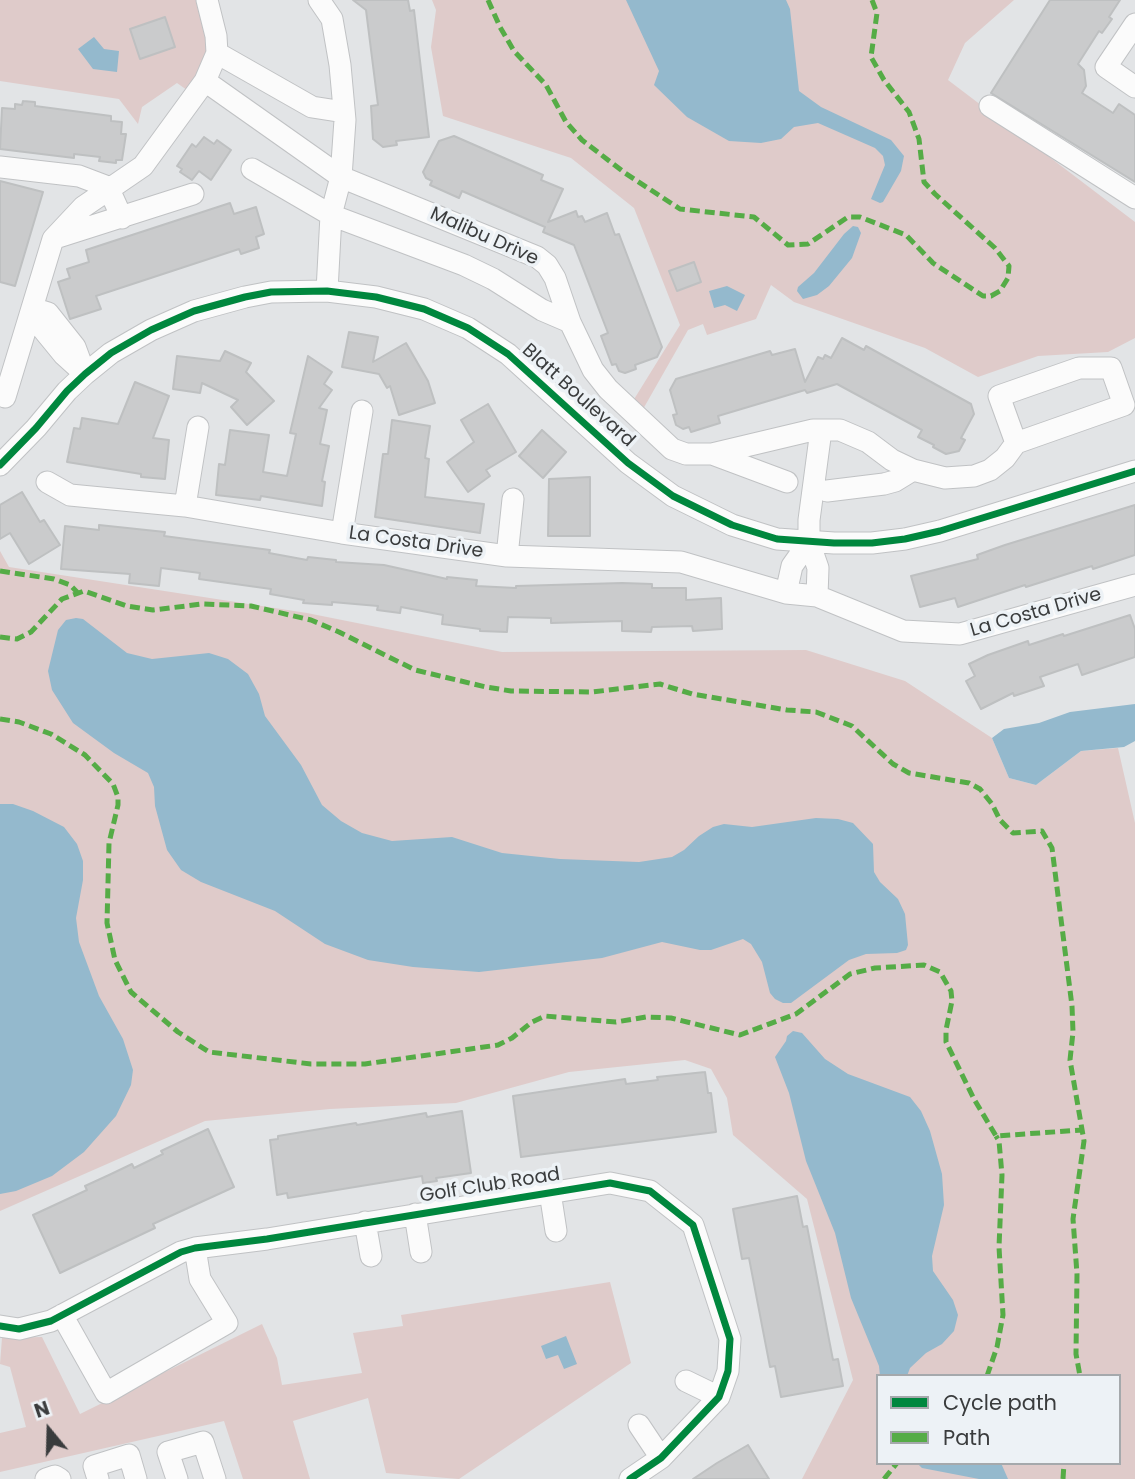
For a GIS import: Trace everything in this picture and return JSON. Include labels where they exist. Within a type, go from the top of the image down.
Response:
[{"type":"street","points":[[5,397],[53,239],[83,206],[143,166],[205,81],[217,53],[213,18],[207,0]]},
{"type":"street","points":[[318,0],[332,19],[344,112],[341,177],[331,215],[327,290]]},
{"type":"street","points":[[1134,28],[1106,68],[1135,87]]},
{"type":"street","points":[[217,53],[312,107],[344,112]]},
{"type":"street","name":"Malibu Drive","points":[[205,81],[341,177],[537,257],[547,264],[593,370],[608,389],[672,449],[686,454],[712,454],[821,430]]},
{"type":"street","points":[[990,106],[1135,198]]},
{"type":"street","points":[[0,167],[79,176],[108,187],[122,218]]},
{"type":"street","points":[[252,169],[331,215],[464,264],[542,310],[570,322]]},
{"type":"street","points":[[53,239],[193,194]]},
{"type":"street","name":"Blatt Boulevard","points":[[0,465],[67,391],[86,374],[126,344],[151,330],[194,311],[245,297],[271,292],[327,290],[376,297],[412,306],[468,328],[508,354],[628,463],[673,496],[732,525],[777,539],[872,543],[905,538],[940,531],[1135,471]]},
{"type":"street","points":[[32,307],[48,313],[75,347],[86,374]]},
{"type":"street","points":[[817,596],[818,569],[809,542],[809,520],[821,430],[840,430],[869,442],[892,460],[913,470],[945,478],[974,476],[990,470],[1006,458],[1016,443],[1124,405],[1111,368],[1079,368],[999,396],[1016,443]]},
{"type":"street","points":[[342,533],[362,411]]},
{"type":"street","points":[[186,506],[198,426]]},
{"type":"street","points":[[712,454],[787,482]]},
{"type":"street","name":"Blatt Boulevard","points":[[1007,509],[1135,456]]},
{"type":"street","points":[[827,491],[884,484],[913,470]]},
{"type":"street","name":"La Costa Drive","points":[[47,482],[71,495],[186,506],[342,533],[507,556],[681,562],[786,593],[817,596],[903,631],[960,634],[1135,585]]},
{"type":"street","points":[[507,556],[513,499]]},
{"type":"street","points":[[786,593],[792,566],[809,542]]},
{"type":"street","name":"Golf Club Road","points":[[0,1326],[19,1329],[51,1321],[178,1253],[195,1248],[268,1246],[365,1222],[610,1183],[650,1191],[659,1212],[693,1225],[730,1339],[728,1371],[719,1396],[662,1458],[630,1479]]},
{"type":"street","points":[[550,1192],[556,1231]]},
{"type":"street","points":[[415,1214],[421,1252]]},
{"type":"street","points":[[365,1222],[371,1256]]},
{"type":"street","points":[[62,1315],[106,1393],[227,1323],[200,1279],[195,1248]]},
{"type":"street","points":[[687,1381],[719,1396]]},
{"type":"street","points":[[639,1425],[662,1458]]},
{"type":"street","points":[[177,1479],[168,1452],[202,1442],[215,1479]]},
{"type":"street","points":[[98,1479],[94,1466],[129,1455],[136,1479]]},
{"type":"street","points":[[46,1479],[55,1476],[60,1479]]},
{"type":"shaded area","points":[[0,0],[207,0],[216,36],[194,95],[177,83],[142,107],[138,124],[119,99],[0,81]]},
{"type":"shaded area","points":[[432,0],[1014,0],[965,43],[948,80],[1135,222],[1135,338],[1108,352],[1038,356],[978,377],[925,348],[794,302],[771,285],[756,319],[707,335],[703,324],[688,330],[638,418],[628,409],[680,325],[634,208],[571,158],[443,116],[431,47],[436,10]]},
{"type":"shaded area","points":[[0,551],[9,567],[307,613],[502,652],[806,650],[905,681],[992,738],[1009,778],[1036,785],[1081,751],[1118,748],[1135,823],[1135,1479],[802,1479],[853,1380],[807,1199],[733,1135],[727,1098],[711,1069],[685,1060],[569,1072],[456,1103],[330,1109],[205,1121],[0,1211]]},
{"type":"shaded area","points":[[610,1282],[631,1363],[459,1479],[386,1473],[368,1398],[293,1421],[310,1479],[243,1479],[224,1421],[0,1472],[0,1433],[26,1427],[10,1367],[0,1364],[2,1338],[42,1337],[80,1414],[262,1324],[277,1358],[282,1385],[362,1373],[353,1333],[403,1326],[401,1315]]},
{"type":"water","points":[[626,0],[786,0],[790,9],[799,91],[821,107],[891,140],[904,156],[901,171],[883,202],[871,199],[885,165],[883,156],[875,148],[818,123],[794,127],[781,139],[761,143],[729,141],[687,117],[654,85],[659,71]]},
{"type":"water","points":[[94,37],[104,49],[119,51],[117,72],[93,69],[78,49]]},
{"type":"water","points":[[853,226],[858,227],[861,233],[852,258],[829,286],[817,295],[803,299],[797,291],[798,287],[814,273]]},
{"type":"water","points":[[727,286],[745,295],[737,311],[725,305],[714,308],[709,291]]},
{"type":"water","points":[[83,619],[127,653],[152,659],[209,653],[228,659],[248,674],[259,694],[265,716],[301,765],[322,805],[341,821],[362,833],[392,841],[452,837],[502,853],[560,859],[639,862],[672,857],[713,827],[724,824],[752,827],[816,818],[838,819],[853,823],[873,844],[874,872],[880,882],[898,899],[905,914],[908,945],[906,950],[897,953],[866,954],[849,960],[791,1003],[783,1003],[770,993],[762,962],[751,944],[743,939],[711,950],[662,942],[602,958],[479,972],[413,967],[368,960],[325,944],[275,911],[201,882],[181,870],[167,850],[155,806],[154,787],[148,773],[114,753],[73,723],[52,690],[48,671],[58,630],[66,620]]},
{"type":"water","points":[[1135,704],[1135,741],[1124,747],[1081,751],[1036,785],[1009,778],[992,738],[1004,729],[1039,723],[1070,712]]},
{"type":"water","points":[[0,804],[13,804],[33,811],[64,827],[77,844],[83,861],[83,880],[76,918],[79,942],[99,996],[123,1039],[133,1070],[131,1085],[116,1116],[84,1152],[52,1176],[16,1191],[0,1194]]},
{"type":"water","points":[[793,1031],[802,1033],[825,1059],[848,1074],[910,1097],[921,1111],[930,1131],[942,1174],[944,1205],[932,1256],[933,1271],[953,1300],[958,1315],[954,1331],[942,1344],[926,1353],[910,1368],[908,1374],[880,1374],[851,1298],[835,1233],[806,1161],[789,1093],[775,1057]]},
{"type":"water","points":[[566,1336],[577,1364],[564,1369],[558,1355],[546,1359],[541,1346]]},
{"type":"water","points":[[919,1465],[1002,1465],[1008,1479],[979,1479],[922,1468]]},
{"type":"building","points":[[353,0],[408,0],[410,11],[414,10],[429,137],[396,141],[397,145],[383,147],[373,139],[371,106],[378,105],[366,10]]},
{"type":"building","points":[[1050,0],[1120,0],[1109,17],[1112,19],[1102,33],[1099,31],[1078,64],[1084,70],[1086,86],[1082,93],[1113,113],[1119,104],[1135,115],[1135,182],[991,93]]},
{"type":"building","points":[[165,17],[175,47],[140,59],[130,29]]},
{"type":"building","points":[[23,101],[35,102],[35,106],[111,116],[111,121],[122,122],[121,134],[126,134],[122,160],[116,160],[116,163],[99,161],[100,157],[74,154],[74,158],[0,149],[2,108],[15,109],[15,104],[22,105]]},
{"type":"building","points":[[454,136],[543,175],[541,180],[563,189],[548,222],[576,211],[578,217],[582,216],[585,222],[607,213],[615,235],[619,234],[662,347],[657,357],[635,365],[636,369],[625,373],[619,371],[616,364],[612,365],[601,336],[608,333],[574,245],[543,232],[545,227],[462,191],[459,198],[430,185],[432,181],[426,178],[423,172],[439,141]]},
{"type":"building","points":[[204,137],[214,144],[217,140],[231,150],[211,180],[199,171],[192,180],[180,172],[182,169],[177,166],[192,144],[196,147]]},
{"type":"building","points":[[0,181],[43,192],[15,286],[0,282]]},
{"type":"building","points":[[230,203],[234,214],[256,207],[264,234],[256,237],[259,248],[241,254],[239,249],[96,296],[101,309],[70,319],[58,282],[70,278],[67,269],[89,262],[86,250]]},
{"type":"building","points":[[694,262],[701,282],[677,291],[669,271]]},
{"type":"building","points":[[349,332],[378,337],[373,362],[406,343],[428,381],[435,403],[399,415],[390,386],[387,388],[379,374],[342,367]]},
{"type":"building","points":[[842,338],[864,350],[866,346],[971,404],[974,414],[961,438],[965,440],[959,451],[946,454],[933,447],[934,445],[918,437],[922,430],[837,384],[807,393],[805,390],[718,416],[720,423],[691,432],[689,427],[683,429],[676,425],[673,415],[677,414],[670,390],[676,379],[770,351],[772,355],[795,349],[805,382],[818,357],[823,359],[825,355],[831,358]]},
{"type":"building","points":[[225,351],[251,363],[246,372],[274,401],[247,425],[231,407],[238,400],[202,383],[200,393],[173,389],[177,356],[220,361]]},
{"type":"building","points":[[308,356],[332,372],[324,384],[332,390],[319,408],[327,410],[320,444],[329,446],[322,481],[325,482],[322,506],[261,496],[260,500],[216,495],[219,464],[225,465],[230,430],[269,435],[263,472],[287,476],[296,434],[290,433]]},
{"type":"building","points":[[135,382],[169,396],[153,438],[169,440],[165,479],[141,477],[141,474],[67,462],[74,428],[80,429],[82,418],[118,424]]},
{"type":"building","points":[[488,404],[516,452],[486,470],[490,476],[468,492],[447,462],[474,442],[461,420]]},
{"type":"building","points":[[392,420],[430,426],[425,458],[429,459],[425,497],[484,504],[480,533],[375,517],[383,454],[388,454]]},
{"type":"building","points":[[542,430],[566,452],[543,478],[519,456]]},
{"type":"building","points":[[590,477],[590,536],[548,536],[549,479]]},
{"type":"building","points":[[22,492],[40,522],[44,520],[60,545],[29,564],[10,533],[0,539],[0,505]]},
{"type":"building","points":[[1135,505],[1135,555],[1093,569],[1092,566],[1026,587],[1025,585],[958,607],[955,598],[920,607],[911,576],[978,559],[977,555],[1005,545]]},
{"type":"building","points":[[99,525],[165,532],[164,536],[270,550],[269,553],[307,560],[308,557],[384,565],[447,579],[477,580],[476,586],[516,588],[622,583],[652,584],[652,588],[686,588],[686,600],[721,598],[722,629],[693,631],[692,626],[652,627],[651,632],[622,631],[622,621],[551,623],[551,618],[508,617],[507,632],[480,631],[442,624],[443,615],[401,607],[400,613],[377,610],[378,606],[332,602],[332,605],[303,603],[304,600],[270,594],[271,589],[199,579],[200,573],[161,568],[159,586],[129,583],[130,574],[61,569],[65,526],[99,530]]},
{"type":"building","points":[[1130,615],[1135,629],[1135,657],[1082,675],[1078,664],[1040,677],[1044,686],[1014,696],[1013,693],[981,709],[966,681],[975,676],[969,664],[988,655],[1028,641],[1029,645]]},
{"type":"building","points":[[705,1072],[708,1093],[711,1093],[716,1132],[521,1157],[513,1096],[625,1079],[626,1084],[658,1080],[657,1077]]},
{"type":"building","points":[[462,1111],[471,1173],[436,1178],[437,1181],[423,1183],[422,1176],[288,1198],[287,1193],[277,1195],[270,1140],[278,1139],[278,1136],[426,1113],[427,1117]]},
{"type":"building","points":[[208,1129],[234,1187],[153,1224],[155,1228],[60,1273],[33,1215],[87,1190],[85,1186],[132,1164],[134,1168],[163,1154],[161,1151]]},
{"type":"building","points":[[797,1196],[803,1227],[807,1226],[833,1360],[838,1359],[843,1386],[781,1397],[775,1366],[770,1367],[749,1258],[742,1259],[733,1209]]},
{"type":"building","points":[[748,1445],[769,1479],[693,1479],[717,1463]]},
{"type":"marked path","points":[[488,0],[514,51],[546,85],[566,122],[582,140],[625,173],[680,209],[754,217],[788,245],[808,244],[848,217],[860,217],[906,235],[933,263],[983,296],[991,296],[1000,291],[1008,278],[1009,266],[995,248],[924,182],[919,139],[909,112],[884,80],[871,57],[877,13],[872,0]]},
{"type":"marked path","points":[[0,571],[54,579],[70,585],[77,592]]},
{"type":"marked path","points":[[0,637],[17,639],[31,632],[62,599],[84,591],[127,606],[153,610],[202,604],[251,606],[311,620],[415,670],[486,687],[511,691],[592,692],[660,684],[692,694],[787,710],[816,712],[852,726],[893,764],[909,773],[969,783],[980,789],[1000,820],[1013,833],[1042,831],[1052,848],[1072,1006],[1070,1060],[1084,1141],[1073,1219],[1077,1274],[1076,1354],[1080,1374]]},
{"type":"marked path","points":[[0,719],[19,722],[51,734],[85,755],[113,784],[118,805],[109,843],[107,923],[115,960],[131,992],[178,1032],[209,1052],[311,1064],[365,1064],[498,1045],[545,1016],[616,1022],[646,1017],[671,1018],[740,1035],[796,1014],[850,974],[875,968],[924,965],[940,972],[951,991],[946,1042],[996,1136],[1082,1130]]},
{"type":"marked path","points":[[988,1374],[997,1347],[1003,1315],[999,1247],[1002,1175],[999,1141],[996,1136]]},
{"type":"marked path","points":[[884,1479],[895,1465]]},
{"type":"marked path","points":[[1063,1479],[1064,1465]]},
{"type":"cycle path","points":[[0,465],[85,374],[111,353],[151,330],[194,311],[245,297],[271,292],[327,291],[376,297],[424,309],[468,328],[508,354],[628,463],[673,496],[732,525],[777,539],[834,543],[872,543],[905,539],[940,531],[1135,471]]},
{"type":"cycle path","points":[[0,1326],[19,1329],[51,1321],[181,1252],[195,1248],[267,1239],[610,1183],[650,1191],[693,1225],[730,1339],[728,1371],[719,1397],[661,1458],[630,1479]]}]
